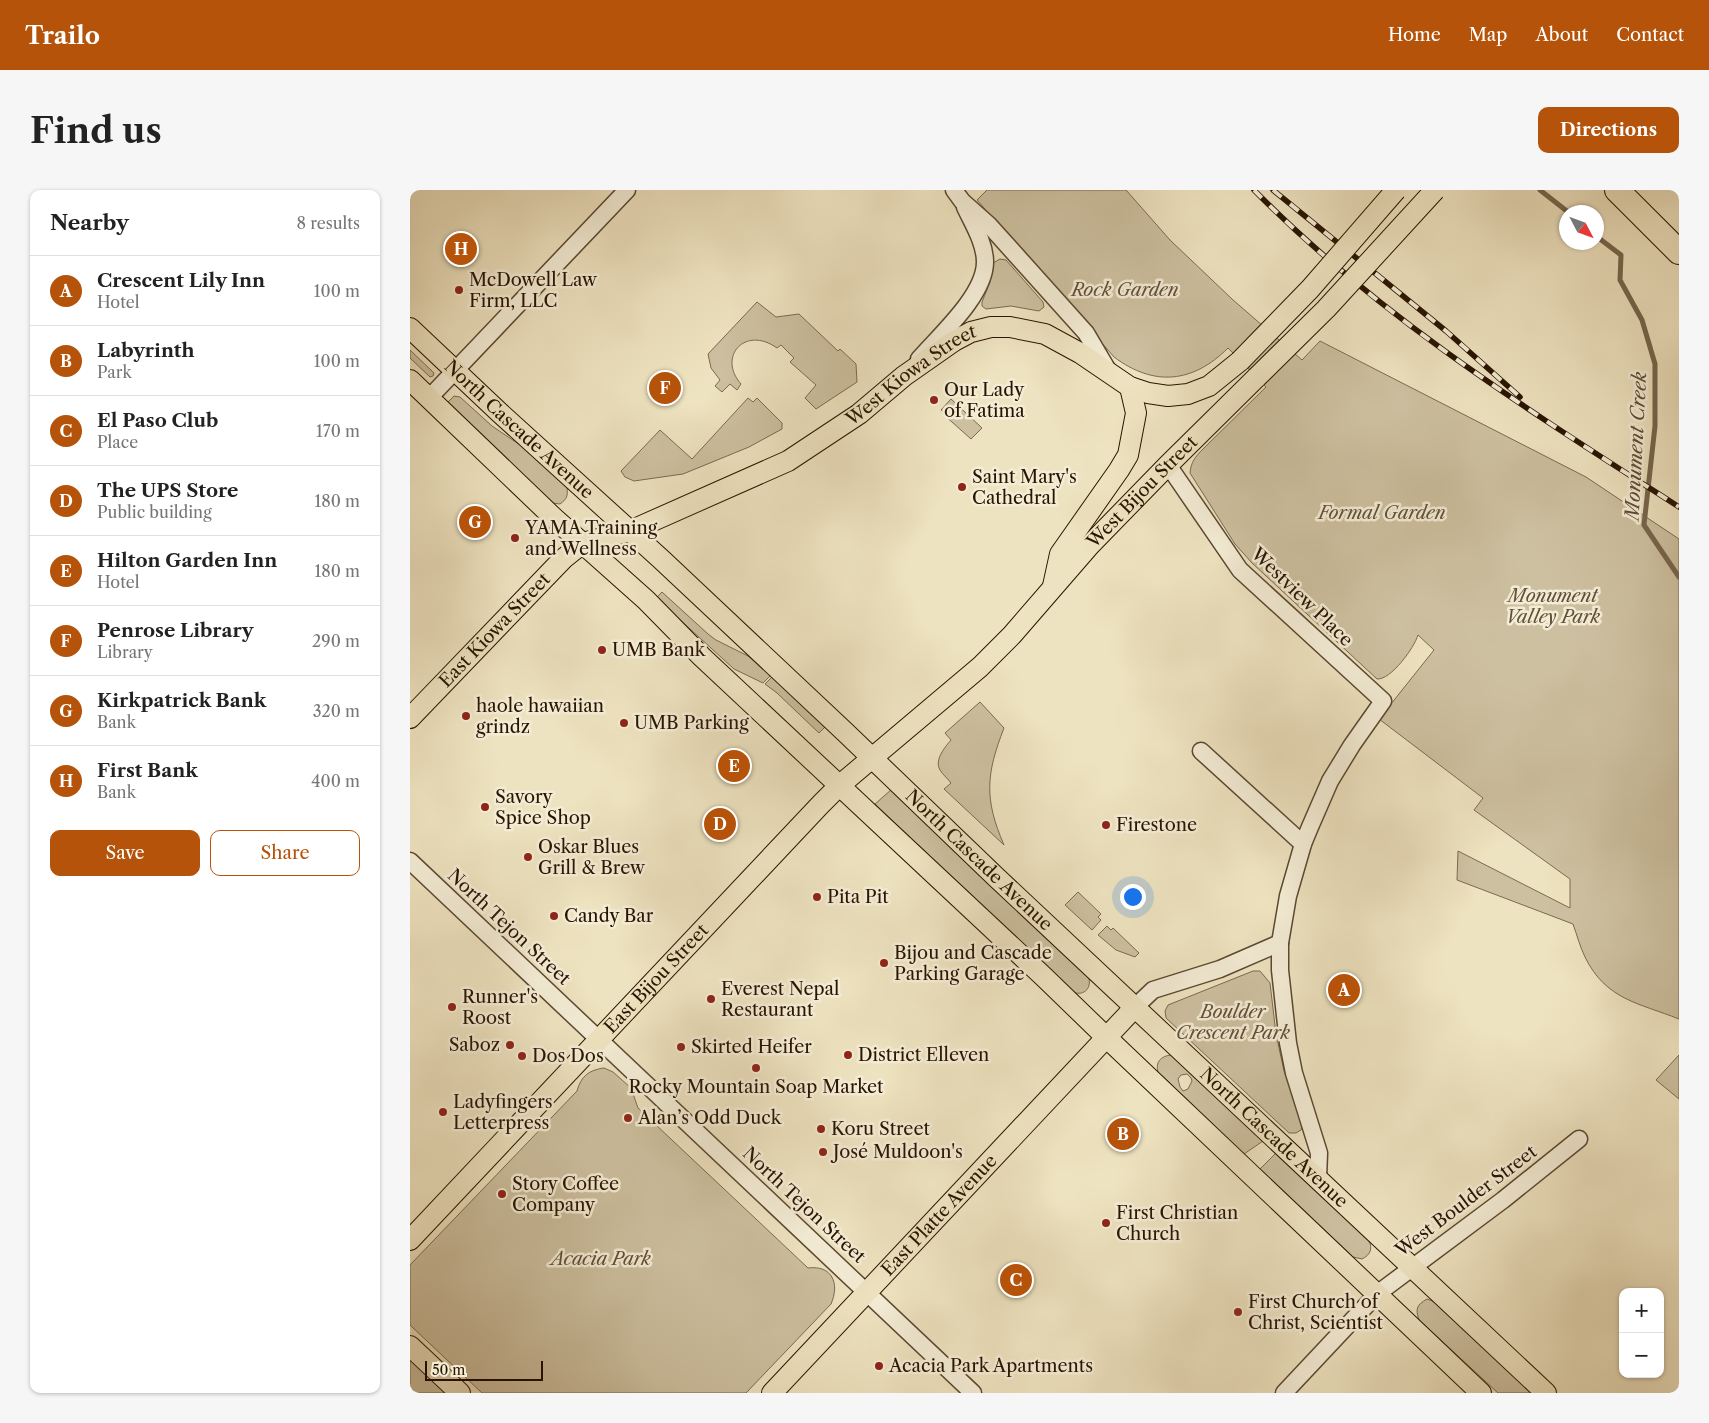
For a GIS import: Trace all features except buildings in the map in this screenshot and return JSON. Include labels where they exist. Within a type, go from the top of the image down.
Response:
[{"type":"highway","points":[[1617,190],[1679,252]]},
{"type":"main road","name":"West Kiowa Street","points":[[583,543],[630,531],[788,461],[859,414],[904,376],[954,340],[971,332],[991,327],[1010,327],[1045,334],[1080,353],[1130,387],[1148,393],[1168,396],[1188,394],[1208,386],[1240,360],[1310,289],[1396,190]]},
{"type":"main road","name":"West Bijou Street","points":[[840,785],[980,667],[1012,635],[1090,545],[1326,309],[1435,190]]},
{"type":"main road","name":"North Cascade Avenue","points":[[410,328],[872,757],[1135,1008],[1546,1393]]},
{"type":"main road","points":[[410,380],[554,518],[641,596],[734,687],[1044,976],[1482,1393]]},
{"type":"main road","points":[[1053,586],[1060,554],[1119,470],[1128,454],[1136,413],[1130,387]]},
{"type":"main road","name":"East Kiowa Street","points":[[410,718],[562,559],[583,543]]},
{"type":"main road","name":"East Bijou Street","points":[[410,1240],[840,785]]},
{"type":"main road","name":"East Platte Avenue","points":[[772,1393],[1135,1008]]},
{"type":"main road","points":[[410,1346],[460,1393]]},
{"type":"street","points":[[429,398],[627,190]]},
{"type":"street","points":[[958,195],[989,224],[1086,333],[1111,374]]},
{"type":"street","points":[[904,376],[965,308],[977,290],[985,262],[980,240],[958,195]]},
{"type":"street","name":"Westview Place","points":[[1168,465],[1240,570],[1383,701],[1352,745],[1330,781],[1303,844]]},
{"type":"street","points":[[1201,751],[1303,844],[1288,896],[1280,943],[1280,970],[1288,1043],[1294,1073],[1319,1153],[1318,1178]]},
{"type":"street","name":"North Tejon Street","points":[[410,861],[974,1393]]},
{"type":"street","points":[[1135,1008],[1153,990],[1220,969],[1280,943]]},
{"type":"street","name":"West Boulder Street","points":[[1284,1393],[1377,1294],[1503,1200],[1579,1139]]},
{"type":"green space","name":"Monument Valley Park","points":[[987,190],[1126,190],[1170,240],[1232,299],[1302,360],[1320,341],[1586,477],[1679,539],[1679,1019],[1637,1004],[1613,991],[1603,983],[1585,957],[1573,924],[1457,880],[1458,851],[1570,908],[1570,879],[1474,810],[1483,798],[1379,719],[1434,650],[1418,635],[1412,648],[1395,669],[1383,678],[1377,679],[1252,563],[1235,544],[1190,473],[1191,466],[1200,452],[1266,387],[1228,348],[1215,360],[1201,368],[1173,377],[1158,377],[1144,373],[1129,367],[1114,357],[977,200]]},
{"type":"green space","points":[[1000,259],[1006,260],[1043,302],[1044,307],[1039,311],[1011,306],[986,309],[982,306],[990,282],[993,263]]},
{"type":"green space","points":[[757,302],[776,317],[799,314],[838,351],[840,349],[856,364],[857,382],[816,409],[805,398],[816,385],[790,362],[794,358],[781,345],[777,348],[765,342],[754,340],[745,342],[738,347],[733,355],[734,374],[741,384],[737,390],[730,384],[722,392],[715,386],[720,380],[711,368],[708,354]]},
{"type":"green space","points":[[410,350],[434,373],[433,376],[430,377],[410,358]]},
{"type":"green space","points":[[454,396],[460,397],[492,426],[526,449],[567,487],[567,495],[564,500],[560,504],[552,503],[449,406],[448,402]]},
{"type":"green space","points":[[748,398],[753,402],[757,398],[782,423],[782,429],[749,447],[683,474],[634,481],[625,477],[621,471],[660,430],[692,459]]},
{"type":"green space","points":[[951,399],[982,428],[971,439],[941,410]]},
{"type":"green space","points":[[662,592],[708,634],[748,656],[771,675],[763,683],[734,669],[656,598]]},
{"type":"green space","points":[[772,677],[824,725],[825,727],[819,733],[765,684]]},
{"type":"green space","points":[[980,702],[1004,728],[991,773],[990,800],[1004,845],[944,789],[951,783],[941,772],[938,762],[951,740],[945,733]]},
{"type":"green space","points":[[892,789],[1088,976],[1089,984],[1084,992],[1073,992],[875,804]]},
{"type":"green space","points":[[1078,892],[1101,914],[1098,917],[1101,920],[1092,930],[1065,905]]},
{"type":"green space","points":[[1107,926],[1111,930],[1113,928],[1139,953],[1135,957],[1116,950],[1098,935]]},
{"type":"green space","name":"Boulder Crescent Park","points":[[1253,971],[1260,971],[1270,983],[1276,1034],[1284,1071],[1303,1124],[1301,1130],[1296,1133],[1289,1133],[1166,1018],[1165,1011],[1168,1005]]},
{"type":"green space","points":[[1171,1055],[1174,1057],[1263,1141],[1244,1154],[1158,1072],[1158,1062]],"holes":[[[1187,1074],[1192,1081],[1188,1089],[1183,1091],[1178,1079],[1181,1075]]]},
{"type":"green space","points":[[1679,1055],[1679,1099],[1656,1080]]},
{"type":"green space","name":"Acacia Park","points":[[604,1068],[613,1072],[631,1088],[638,1108],[808,1268],[823,1269],[832,1277],[835,1289],[831,1304],[746,1393],[482,1393],[410,1325],[410,1265],[577,1091],[583,1078],[594,1070]]},
{"type":"green space","points":[[1123,1117],[1135,1122],[1140,1134],[1135,1146],[1123,1151],[1111,1146],[1106,1134],[1111,1122]]},
{"type":"green space","points":[[1276,1153],[1369,1241],[1371,1249],[1367,1256],[1362,1259],[1353,1257],[1260,1169]]},
{"type":"green space","points":[[1427,1299],[1438,1303],[1532,1393],[1498,1393],[1419,1320],[1418,1307]]},
{"type":"green space","points":[[410,1358],[448,1393],[416,1393],[410,1387]]},
{"type":"waterway","name":"Monument Creek","points":[[1540,190],[1559,205]]},
{"type":"waterway","name":"Monument Creek","points":[[1604,242],[1621,255],[1620,280],[1642,320],[1655,364],[1655,426],[1644,525],[1679,577]]},
{"type":"railway","points":[[1254,190],[1352,280],[1404,321],[1512,398],[1679,507]]},
{"type":"railway","points":[[1273,190],[1446,331],[1520,397]]},
{"type":"place","name":"First Bank","points":[[461,249]]},
{"type":"place","name":"McDowell Law Firm, LLC","points":[[459,290]]},
{"type":"place","name":"Penrose Library","points":[[665,388]]},
{"type":"place","name":"Our Lady of Fatima","points":[[934,400]]},
{"type":"place","name":"Saint Mary's Cathedral","points":[[962,487]]},
{"type":"place","name":"Kirkpatrick Bank","points":[[475,522]]},
{"type":"place","name":"YAMA Training and Wellness","points":[[515,538]]},
{"type":"place","name":"UMB Bank","points":[[602,650]]},
{"type":"place","name":"haole hawaiian grindz","points":[[466,716]]},
{"type":"place","name":"UMB Parking","points":[[624,723]]},
{"type":"place","name":"Hilton Garden Inn","points":[[734,766]]},
{"type":"place","name":"Savory Spice Shop","points":[[485,807]]},
{"type":"place","name":"The UPS Store","points":[[720,824]]},
{"type":"place","name":"Firestone","points":[[1106,825]]},
{"type":"place","name":"Oskar Blues Grill & Brew","points":[[528,857]]},
{"type":"place","name":"Pita Pit","points":[[817,897]]},
{"type":"place","name":"Candy Bar","points":[[554,916]]},
{"type":"place","name":"Bijou and Cascade Parking Garage","points":[[884,963]]},
{"type":"place","name":"Crescent Lily Inn","points":[[1344,990]]},
{"type":"place","name":"Everest Nepal Restaurant","points":[[711,999]]},
{"type":"place","name":"Runner's Roost","points":[[452,1007]]},
{"type":"place","name":"Saboz","points":[[510,1045]]},
{"type":"place","name":"Skirted Heifer","points":[[681,1047]]},
{"type":"place","name":"District Elleven","points":[[848,1055]]},
{"type":"place","name":"Dos Dos","points":[[522,1056]]},
{"type":"place","name":"Rocky Mountain Soap Market","points":[[756,1068]]},
{"type":"place","name":"Ladyfingers Letterpress","points":[[443,1112]]},
{"type":"place","name":"Alan’s Odd Duck","points":[[628,1118]]},
{"type":"place","name":"Koru Street","points":[[821,1129]]},
{"type":"place","name":"Labyrinth","points":[[1123,1134]]},
{"type":"place","name":"José Muldoon's","points":[[823,1152]]},
{"type":"place","name":"Story Coffee Company","points":[[502,1194]]},
{"type":"place","name":"First Christian Church","points":[[1106,1223]]},
{"type":"place","name":"El Paso Club","points":[[1016,1280]]},
{"type":"place","name":"First Church of Christ, Scientist","points":[[1238,1312]]},
{"type":"place","name":"Acacia Park Apartments","points":[[879,1366]]},
{"type":"park label","name":"Rock Garden","points":[[1125,290]]},
{"type":"park label","name":"Formal Garden","points":[[1382,513]]}]
